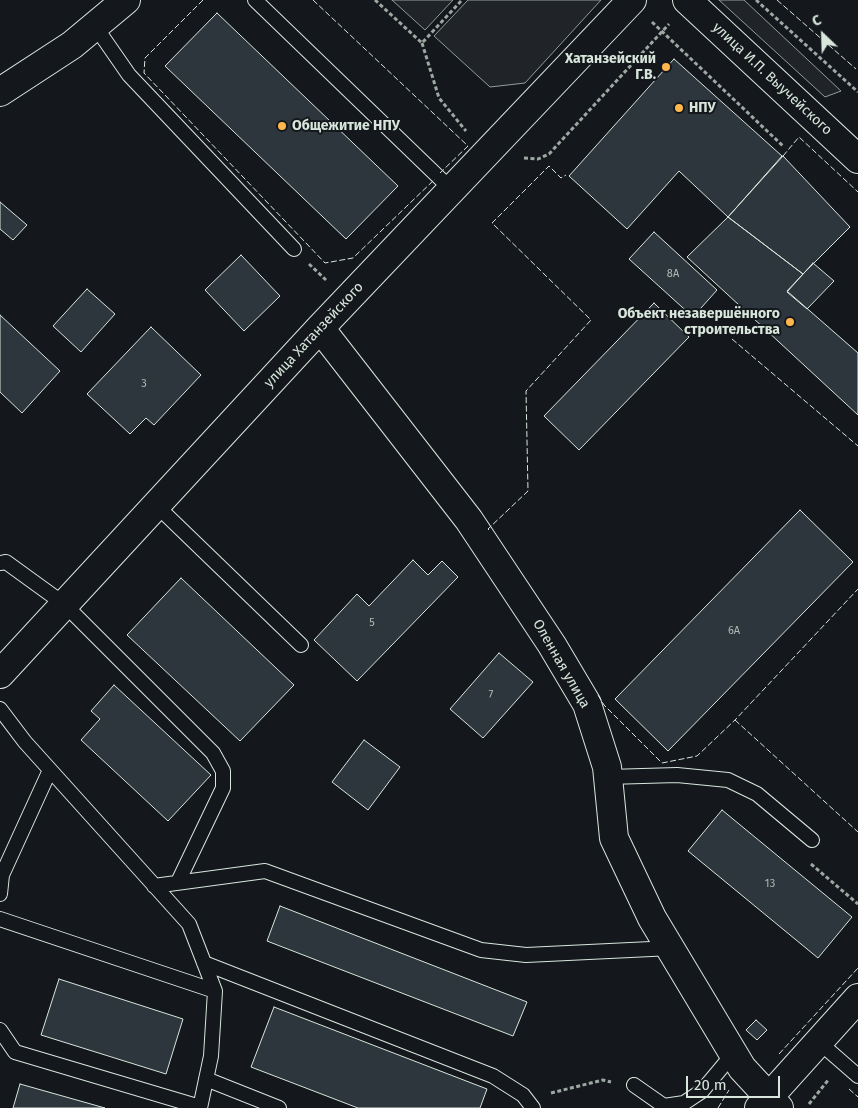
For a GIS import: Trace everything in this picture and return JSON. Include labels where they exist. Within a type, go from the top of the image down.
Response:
[{"type":"street","points":[[0,92],[72,45],[126,0]]},
{"type":"street","name":"улица Хатанзейского","points":[[0,674],[320,328],[486,154],[639,8]]},
{"type":"street","name":"улица И.П. Выучейского","points":[[679,11],[858,158]]},
{"type":"street","name":"Оленная улица","points":[[320,328],[469,520],[552,645],[587,704],[607,767],[614,838],[652,918],[672,948],[734,1054],[769,1104]]},
{"type":"street","points":[[769,1104],[819,1042],[858,998]]},
{"type":"lane","points":[[255,0],[452,190]]},
{"type":"lane","points":[[95,26],[129,75],[294,249]]},
{"type":"lane","points":[[156,505],[302,645]]},
{"type":"lane","points":[[0,562],[6,562],[64,604],[213,753],[223,771],[223,788],[178,882]]},
{"type":"lane","points":[[0,710],[50,770],[189,924],[215,991],[211,1056],[200,1108],[15,1052],[0,1030]]},
{"type":"lane","points":[[0,894],[2,875],[50,770]]},
{"type":"lane","points":[[608,777],[677,775],[728,780],[757,794],[812,840]]},
{"type":"lane","points":[[154,886],[265,871],[481,950],[526,955],[672,948]]},
{"type":"lane","points":[[0,919],[215,991]]},
{"type":"lane","points":[[204,963],[493,1076],[523,1095],[533,1108]]},
{"type":"lane","points":[[819,1042],[858,1076]]},
{"type":"lane","points":[[634,1085],[664,1106],[684,1103],[702,1091],[734,1054]]},
{"type":"lane","points":[[206,1079],[279,1108]]},
{"type":"path","points":[[375,0],[422,43],[439,98],[486,154],[538,159],[549,154],[679,11]]},
{"type":"path","points":[[422,43],[462,0]]},
{"type":"path","points":[[756,0],[858,92]]},
{"type":"path","points":[[639,8],[784,147]]},
{"type":"path","points":[[294,249],[347,301]]},
{"type":"path","points":[[572,1089],[603,1080],[634,1085]]},
{"type":"shaded area","points":[[392,0],[453,0],[425,30]]},
{"type":"shaded area","points":[[468,0],[601,0],[525,83],[490,87],[434,36]]},
{"type":"shaded area","points":[[719,0],[744,0],[841,91],[825,97]]},
{"type":"building","name":"Общежитие НПУ","points":[[217,13],[398,186],[346,239],[165,66]]},
{"type":"building","name":"НПУ","points":[[674,59],[782,156],[728,217],[679,171],[627,229],[569,176]]},
{"type":"building","points":[[783,156],[850,227],[803,274],[728,217]]},
{"type":"building","points":[[0,202],[27,225],[13,240],[0,229]]},
{"type":"building","name":"Объект незавершённого строительства","points":[[728,217],[803,274],[787,291],[858,353],[858,415],[687,257]]},
{"type":"building","points":[[654,232],[717,290],[693,317],[629,259]]},
{"type":"building","points":[[241,255],[280,296],[244,331],[205,290]]},
{"type":"building","points":[[813,263],[834,281],[807,309],[787,292]]},
{"type":"building","points":[[87,289],[115,314],[81,352],[53,326]]},
{"type":"building","points":[[654,303],[689,337],[579,450],[544,416]]},
{"type":"building","points":[[0,315],[60,371],[22,413],[0,392]]},
{"type":"building","points":[[151,327],[201,375],[154,425],[146,418],[130,434],[87,394]]},
{"type":"building","points":[[800,510],[853,562],[668,751],[615,699]]},
{"type":"building","points":[[413,560],[428,575],[442,561],[458,577],[357,681],[314,640],[357,594],[369,606]]},
{"type":"building","points":[[181,578],[294,685],[240,741],[127,635]]},
{"type":"building","points":[[499,653],[533,682],[483,738],[450,709]]},
{"type":"building","points":[[114,685],[211,775],[168,821],[81,740],[100,719],[91,711]]},
{"type":"building","points":[[364,740],[400,767],[368,810],[332,782]]},
{"type":"building","points":[[722,810],[852,917],[818,958],[688,851]]},
{"type":"building","points":[[280,906],[527,1002],[513,1036],[267,941]]},
{"type":"building","points":[[59,979],[183,1019],[166,1074],[41,1035]]},
{"type":"building","points":[[274,1007],[487,1089],[480,1108],[358,1108],[251,1067]]},
{"type":"building","points":[[756,1020],[767,1030],[757,1040],[746,1030]]},
{"type":"building","points":[[20,1084],[105,1108],[13,1108]]},
{"type":"fence","points":[[203,0],[145,58],[144,73],[325,263],[353,258],[435,179]]},
{"type":"fence","points":[[313,0],[468,146],[440,173]]},
{"type":"fence","points":[[777,0],[856,69]]},
{"type":"fence","points":[[783,156],[799,137],[858,192]]},
{"type":"fence","points":[[489,530],[528,491],[526,391],[591,320],[492,223],[549,166],[561,178],[566,175]]},
{"type":"fence","points":[[732,339],[858,446]]},
{"type":"fence","points":[[598,695],[604,705],[662,763],[697,756],[735,720],[858,589]]},
{"type":"fence","points":[[735,720],[858,832]]},
{"type":"fence","points":[[779,1054],[858,968]]},
{"type":"fence","points":[[849,1089],[858,1097]]},
{"type":"fence","points":[[718,1108],[729,1090]]},
{"type":"place","name":"Хатанзейский Г.В.","points":[[666,67]]},
{"type":"place","name":"НПУ","points":[[679,108]]},
{"type":"place","name":"Общежитие НПУ","points":[[282,126]]},
{"type":"place","name":"Объект незавершённого строительства","points":[[790,322]]}]
